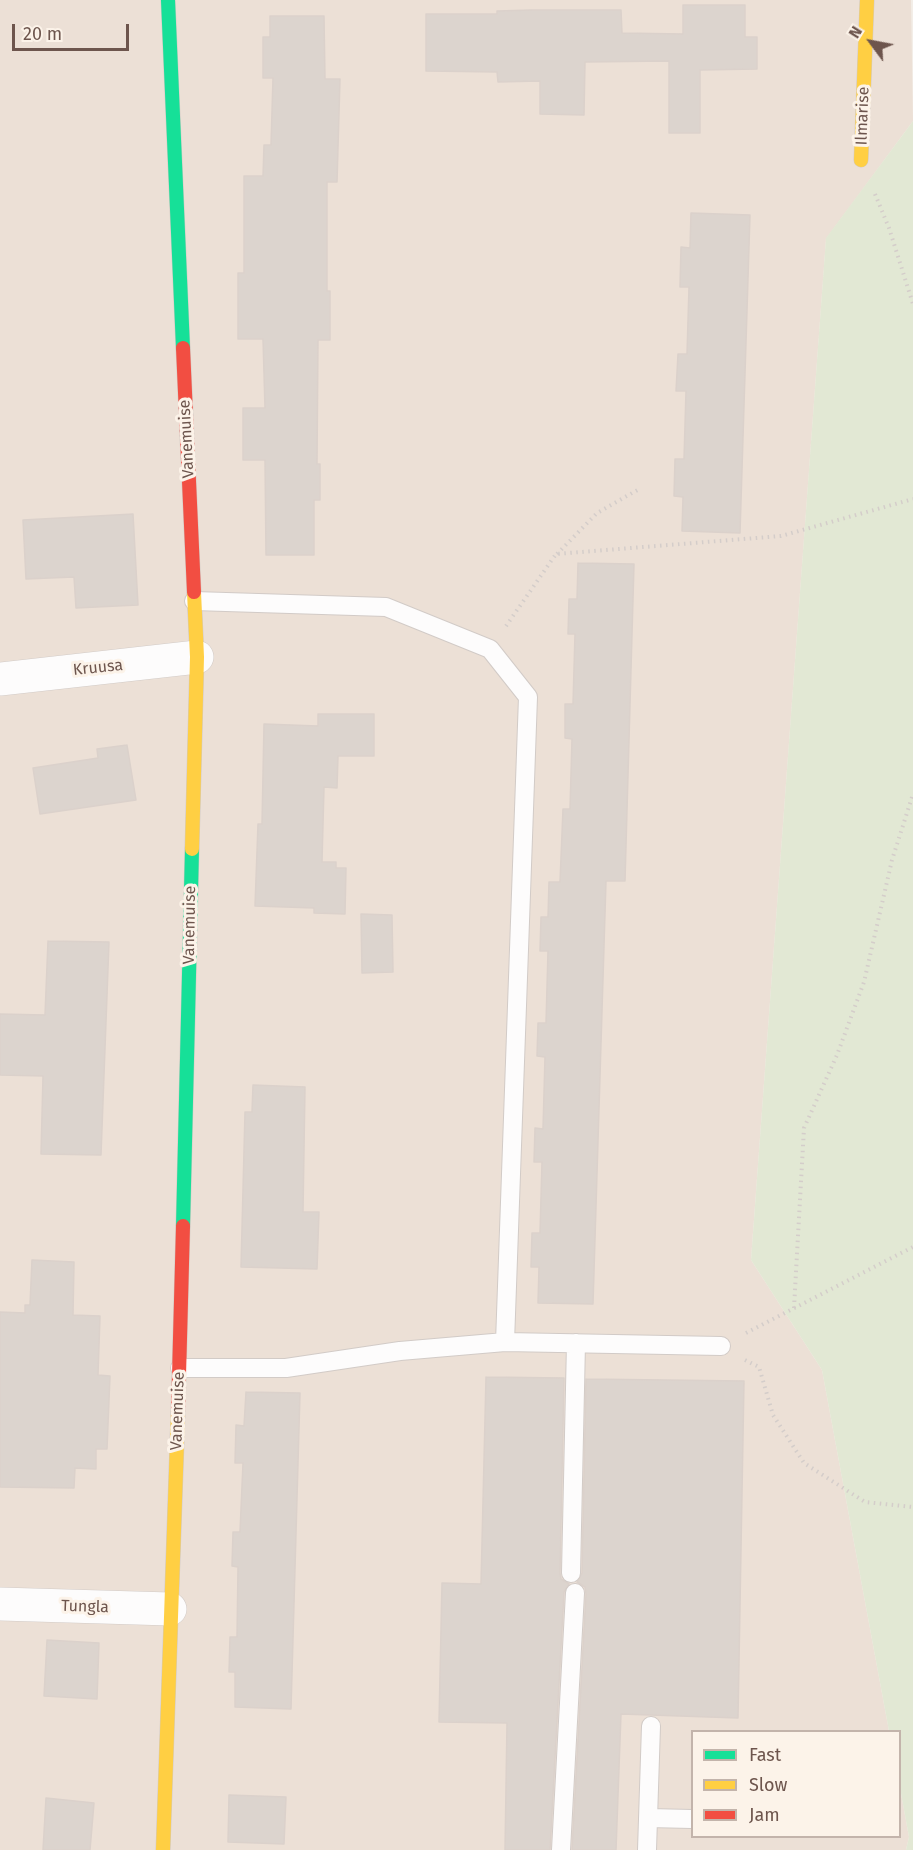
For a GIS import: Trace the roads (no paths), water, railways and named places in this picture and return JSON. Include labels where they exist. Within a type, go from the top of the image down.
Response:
[{"type":"street","name":"Vanemuise","points":[[163,1850],[180,1368],[197,657],[168,0]]},
{"type":"street","name":"Ilmarise","points":[[861,160],[867,0]]},
{"type":"street","name":"Kruusa","points":[[0,679],[197,657]]},
{"type":"street","name":"Tungla","points":[[0,1604],[170,1609]]},
{"type":"lane","points":[[194,601],[386,607],[490,649],[528,697],[505,1342]]},
{"type":"lane","points":[[180,1368],[286,1368],[400,1351],[505,1342],[721,1346]]},
{"type":"lane","points":[[571,1573],[576,1343]]},
{"type":"lane","points":[[561,1850],[575,1593]]},
{"type":"lane","points":[[647,1850],[651,1726]]},
{"type":"lane","points":[[648,1818],[691,1819]]}]
